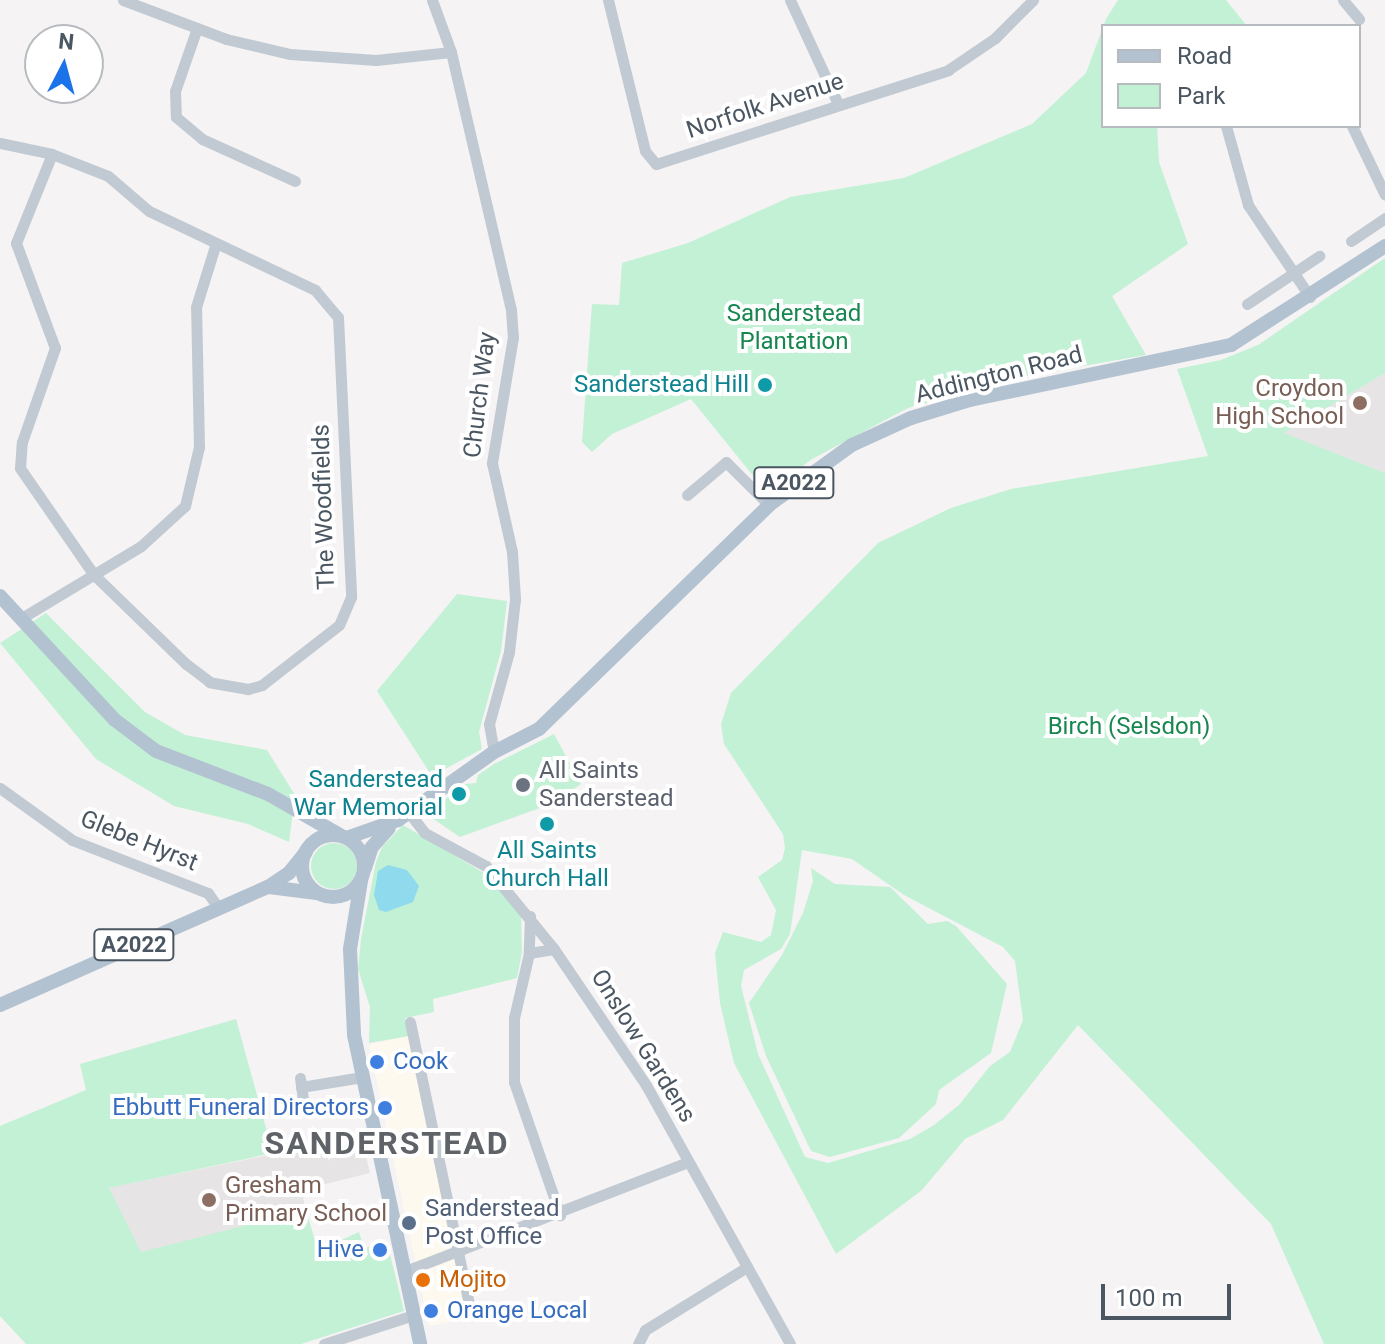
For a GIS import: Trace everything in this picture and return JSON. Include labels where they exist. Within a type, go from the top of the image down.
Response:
[{"type":"main road","name":"Addington Road","points":[[404,817],[494,752],[539,729],[573,700],[769,505],[820,464],[911,418],[1019,388],[1231,345],[1385,246]]},
{"type":"main road","points":[[0,596],[115,720],[156,751],[293,806],[344,836],[360,852],[362,878],[352,935],[351,1008],[362,1077],[420,1344]]},
{"type":"main road","points":[[293,806],[310,833],[305,876],[321,895],[346,913],[352,935]]},
{"type":"main road","name":"A2022","points":[[344,836],[404,817]]},
{"type":"main road","name":"A2022","points":[[362,878],[372,847],[404,817]]},
{"type":"main road","points":[[308,850],[321,838],[344,836]]},
{"type":"main road","name":"A2022","points":[[0,1005],[268,887],[289,873],[308,850]]},
{"type":"main road","points":[[268,887],[321,895],[347,895],[362,878]]},
{"type":"street","points":[[123,0],[257,48],[323,59],[451,52]]},
{"type":"street","name":"Church Way","points":[[432,0],[451,52],[511,310],[513,337],[492,463],[512,552],[515,599],[509,652],[489,724],[494,752]]},
{"type":"street","name":"Norfolk Avenue","points":[[608,0],[645,151],[656,164],[948,70],[995,38],[1033,0]]},
{"type":"street","points":[[790,0],[838,104]]},
{"type":"street","points":[[1343,0],[1359,19]]},
{"type":"street","points":[[197,28],[175,91],[176,117],[202,139],[295,181]]},
{"type":"street","points":[[1227,128],[1248,205],[1310,297]]},
{"type":"street","points":[[1353,128],[1385,195]]},
{"type":"street","points":[[0,143],[52,154],[108,176],[149,211],[215,246],[196,307],[199,447],[194,483],[185,506],[167,527],[20,619]]},
{"type":"street","points":[[52,154],[16,243],[55,348],[22,442],[20,468],[94,575]]},
{"type":"street","points":[[1351,241],[1385,218]]},
{"type":"street","name":"The Woodfields","points":[[94,575],[186,664],[210,682],[232,688],[262,685],[339,625],[348,610],[352,582],[338,317],[315,290],[215,246]]},
{"type":"street","points":[[1247,304],[1319,256]]},
{"type":"street","points":[[687,495],[726,462],[769,505]]},
{"type":"street","name":"Glebe Hyrst","points":[[0,788],[73,841],[208,893],[219,909]]},
{"type":"street","name":"Onslow Gardens","points":[[404,817],[425,833],[486,866],[530,916],[646,1085],[790,1344]]},
{"type":"street","points":[[530,916],[529,953],[514,1018],[514,1082],[560,1215]]},
{"type":"street","points":[[529,953],[554,949]]},
{"type":"street","points":[[410,1022],[456,1255],[470,1308]]},
{"type":"street","points":[[302,1088],[362,1077]]},
{"type":"street","points":[[403,1272],[560,1215],[688,1162]]},
{"type":"street","points":[[638,1344],[645,1330],[747,1267]]},
{"type":"street","points":[[324,1344],[413,1315]]},
{"type":"shaded area","name":"Croydon High School","points":[[1385,373],[1385,473],[1283,433]]},
{"type":"shaded area","points":[[409,1036],[469,1318],[429,1326],[369,1045]]},
{"type":"shaded area","name":"Gresham Primary School","points":[[361,1136],[370,1173],[301,1190],[306,1210],[141,1253],[108,1188]]},
{"type":"green space","points":[[1118,0],[1226,0],[1245,24],[1104,24]]},
{"type":"green space","name":"Sanderstead Plantation","points":[[1101,32],[1101,128],[1157,128],[1159,162],[1188,244],[1112,296],[1146,355],[1015,378],[908,408],[812,459],[767,493],[691,399],[612,434],[592,452],[582,442],[592,304],[619,305],[622,263],[688,243],[790,197],[904,178],[1032,124],[1086,73]]},
{"type":"green space","name":"Birch (Selsdon)","points":[[1385,258],[1385,373],[1284,433],[1385,473],[1385,1344],[1324,1344],[1271,1224],[1078,1025],[1003,1120],[965,1139],[921,1191],[836,1254],[734,1063],[720,1003],[715,953],[723,932],[761,942],[771,935],[776,910],[758,877],[782,860],[785,848],[783,834],[724,744],[721,724],[731,693],[878,543],[951,508],[1011,489],[1208,456],[1177,369],[1221,360],[1258,345]],"holes":[[[802,850],[852,859],[904,895],[1003,947],[1015,961],[1023,1020],[1010,1052],[990,1066],[959,1105],[934,1125],[910,1139],[828,1163],[805,1157],[758,1054],[741,986],[744,970],[781,949],[790,934]]]},
{"type":"green space","points":[[457,594],[507,601],[501,651],[479,732],[482,749],[432,776],[377,691]]},
{"type":"green space","points":[[46,613],[145,712],[185,735],[267,750],[295,795],[289,842],[248,824],[174,806],[96,759],[0,643]]},
{"type":"green space","points":[[554,734],[581,784],[551,804],[460,837],[426,814],[465,784],[476,783],[478,775],[494,764]]},
{"type":"green space","points":[[403,825],[484,873],[521,912],[522,952],[517,978],[433,999],[434,1012],[405,1018],[409,1036],[369,1043],[370,1007],[358,969],[361,939],[376,862],[382,847]]},
{"type":"green space","points":[[334,843],[343,844],[350,850],[356,857],[356,875],[350,882],[343,888],[334,889],[325,888],[318,882],[312,875],[311,866],[312,857],[318,850],[325,844]]},
{"type":"green space","points":[[811,868],[835,884],[890,887],[928,924],[947,921],[956,926],[1007,984],[991,1053],[939,1090],[936,1104],[899,1138],[830,1157],[811,1151],[766,1056],[749,1003],[782,955],[803,913],[813,881]]},
{"type":"green space","points":[[236,1019],[273,1153],[109,1188],[141,1252],[306,1210],[318,1251],[359,1232],[364,1248],[387,1242],[404,1311],[301,1344],[26,1344],[0,1316],[0,1126],[86,1090],[80,1064]]},
{"type":"water","points":[[388,865],[407,870],[419,886],[413,902],[386,912],[379,910],[374,895],[378,871]]},
{"type":"place","name":"Sanderstead Hill","points":[[765,385]]},
{"type":"place","name":"Croydon High School","points":[[1360,403]]},
{"type":"place","name":"All Saints Sanderstead","points":[[523,785]]},
{"type":"place","name":"Sanderstead War Memorial","points":[[459,794]]},
{"type":"place","name":"All Saints Church Hall","points":[[547,824]]},
{"type":"place","name":"Cook","points":[[377,1062]]},
{"type":"place","name":"Ebbutt Funeral Directors","points":[[385,1108]]},
{"type":"place","name":"Gresham Primary School","points":[[209,1200]]},
{"type":"place","name":"Sanderstead Post Office","points":[[409,1223]]},
{"type":"place","name":"Hive","points":[[380,1250]]},
{"type":"place","name":"Mojito","points":[[423,1280]]},
{"type":"place","name":"Orange Local","points":[[431,1311]]},
{"type":"district","name":"SANDERSTEAD","points":[[387,1143]]}]
